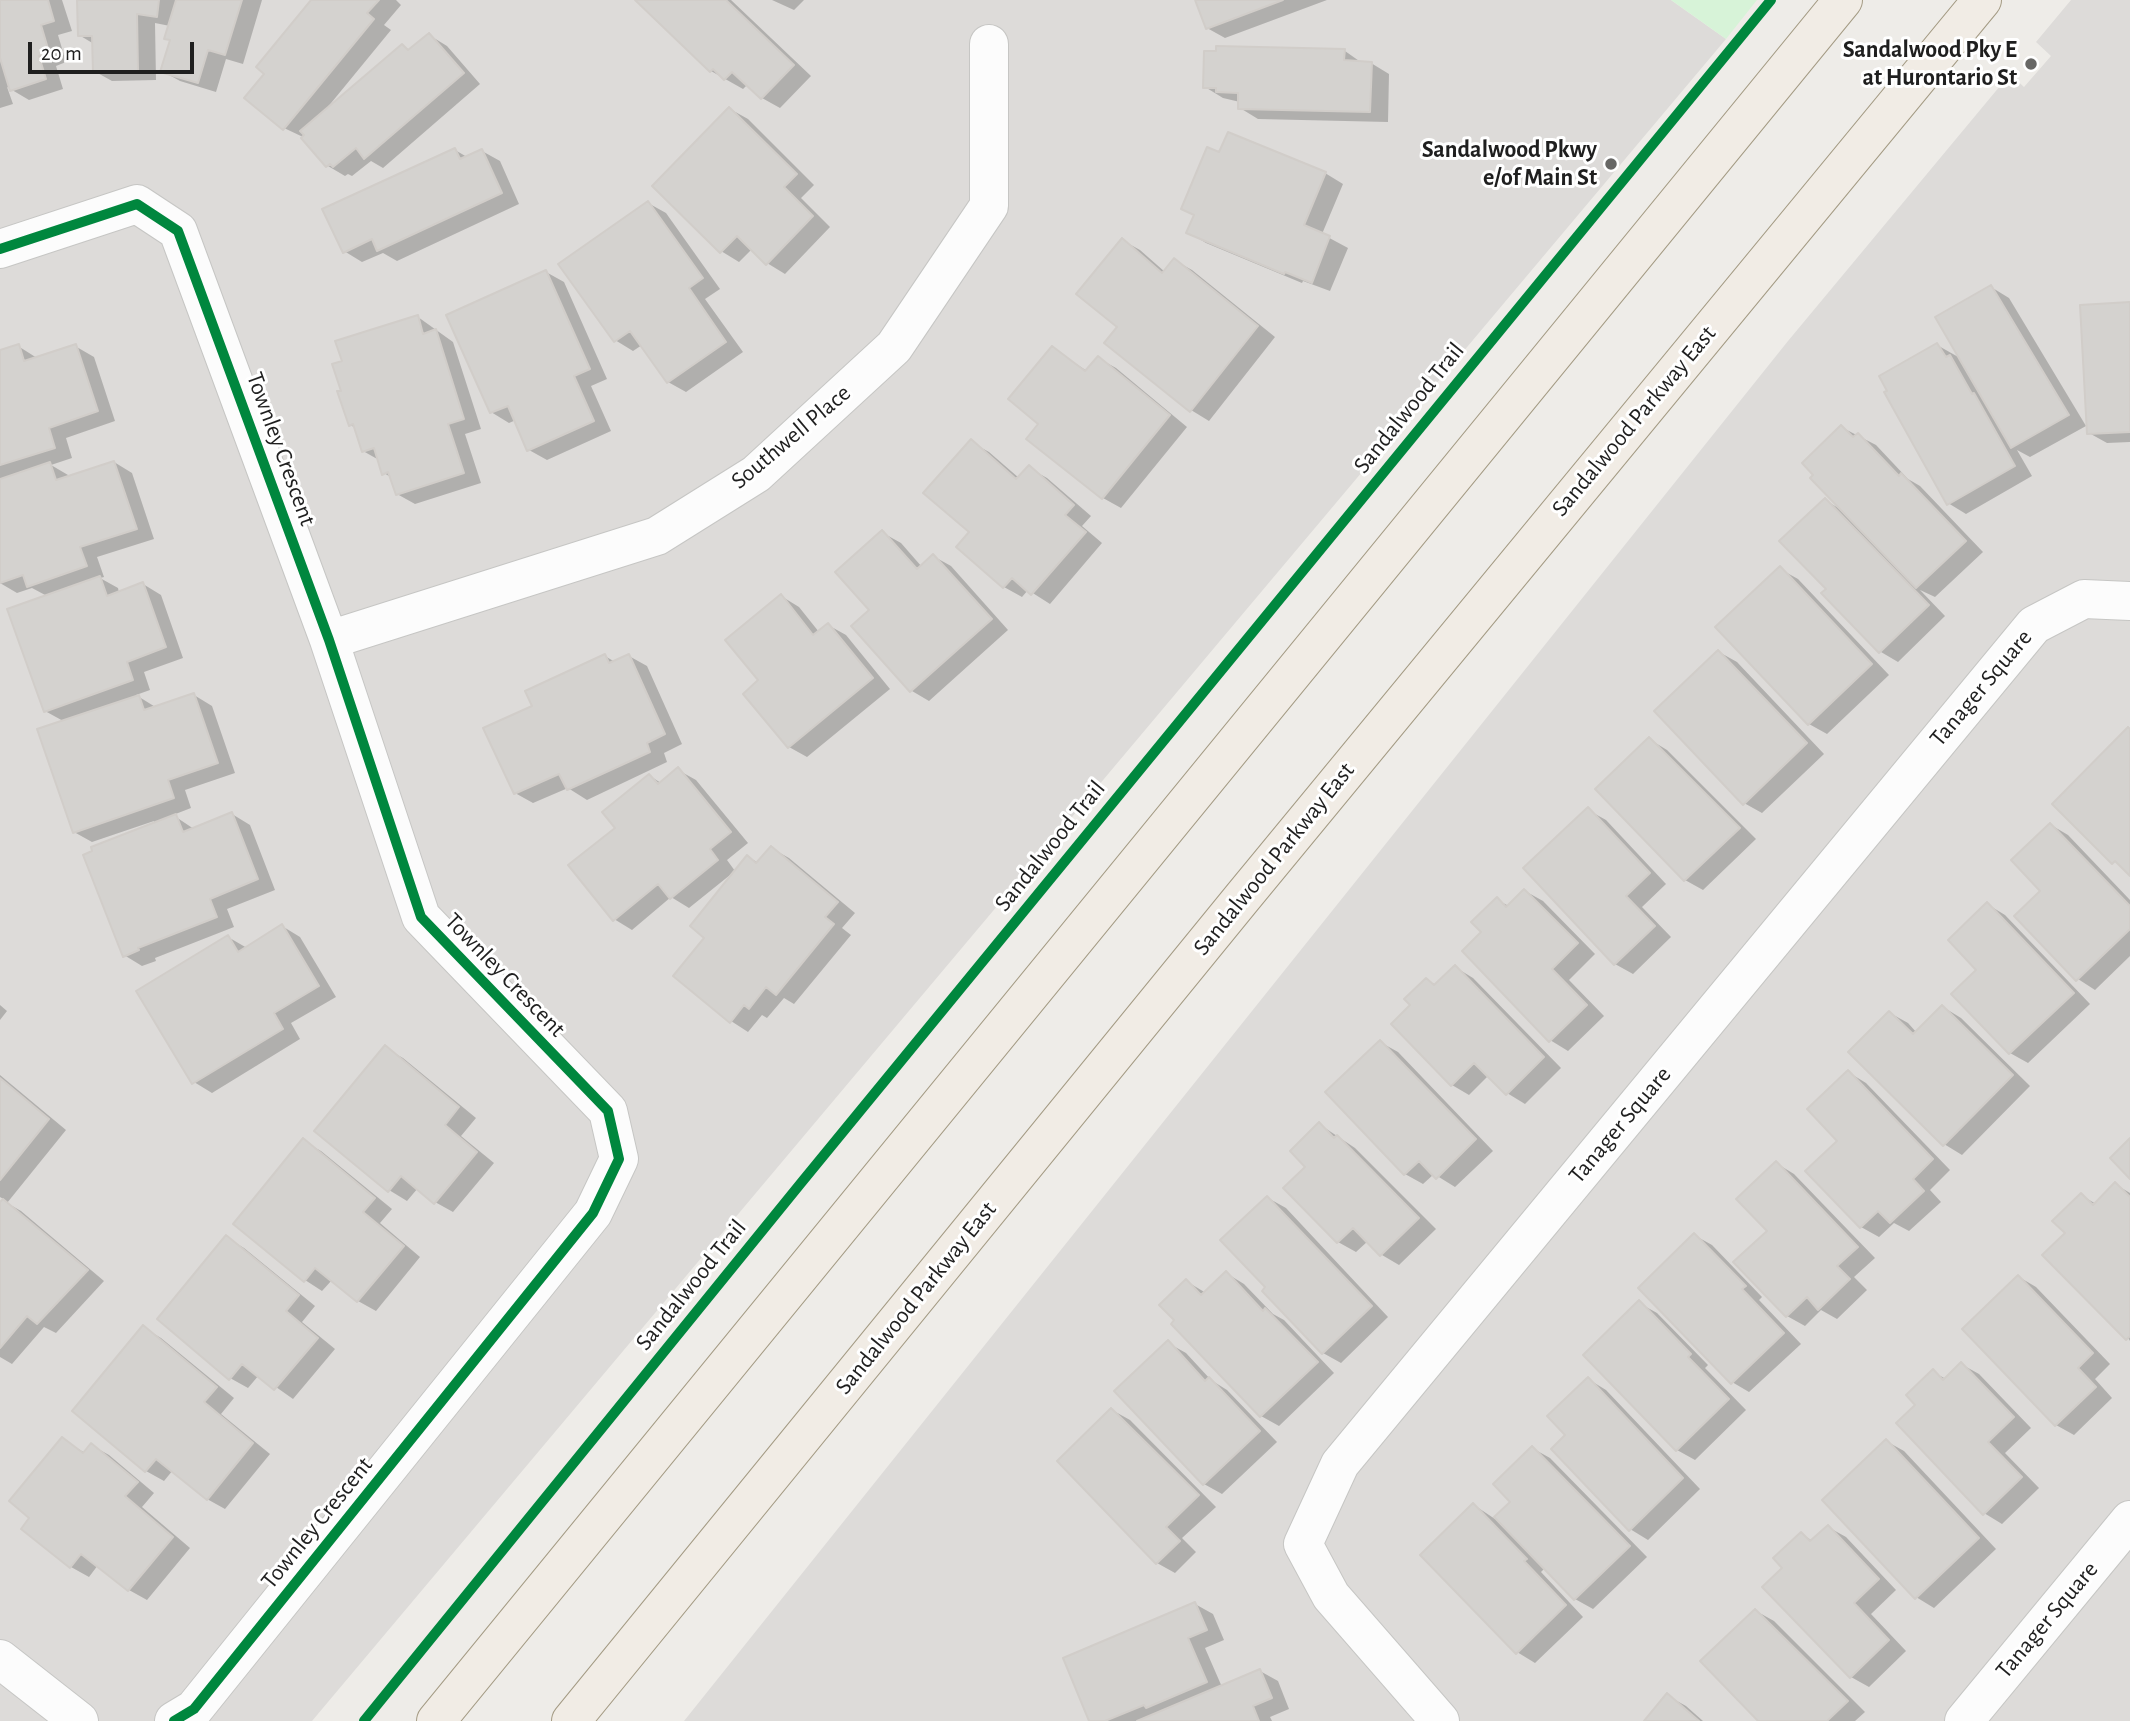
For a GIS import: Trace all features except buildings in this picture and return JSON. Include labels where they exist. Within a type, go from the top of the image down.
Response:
[{"type":"main road","points":[[436,1721],[1843,0]]},
{"type":"main road","name":"Sandalwood Parkway East","points":[[571,1721],[1233,908],[1982,0]]},
{"type":"street","name":"Southwell Place","points":[[329,640],[657,536],[766,465],[894,347],[989,206],[989,44]]},
{"type":"street","name":"Townley Crescent","points":[[0,250],[136,204],[178,231],[329,640],[421,918],[608,1111],[619,1159],[593,1213],[194,1709],[174,1721]]},
{"type":"street","name":"Tanager Square","points":[[1440,1721],[1331,1596],[1303,1544],[1340,1464],[2034,625],[2084,598],[2130,601]]},
{"type":"street","name":"Tanager Square","points":[[1964,1721],[2130,1520]]},
{"type":"street","points":[[0,1659],[79,1721]]},
{"type":"shaded area","points":[[0,0],[1671,0],[1726,39],[312,1721],[0,1721]]},
{"type":"shaded area","points":[[2071,0],[2130,0],[2130,1721],[684,1721],[1788,341],[2010,74],[2024,87],[2051,56],[2036,42]]},
{"type":"green space","points":[[1671,0],[1757,0],[1726,39]]},
{"type":"cycle path","name":"Sandalwood Trail","points":[[364,1721],[801,1183],[1771,0]]},
{"type":"cycle path","points":[[0,249],[137,204],[178,231],[329,640],[421,917],[608,1111],[619,1159],[593,1213],[194,1709],[174,1721]]},
{"type":"place","name":"Sandalwood Pky E at Hurontario St","points":[[2031,64]]},
{"type":"place","name":"Sandalwood Pkwy e/of Main St","points":[[1611,164]]}]
